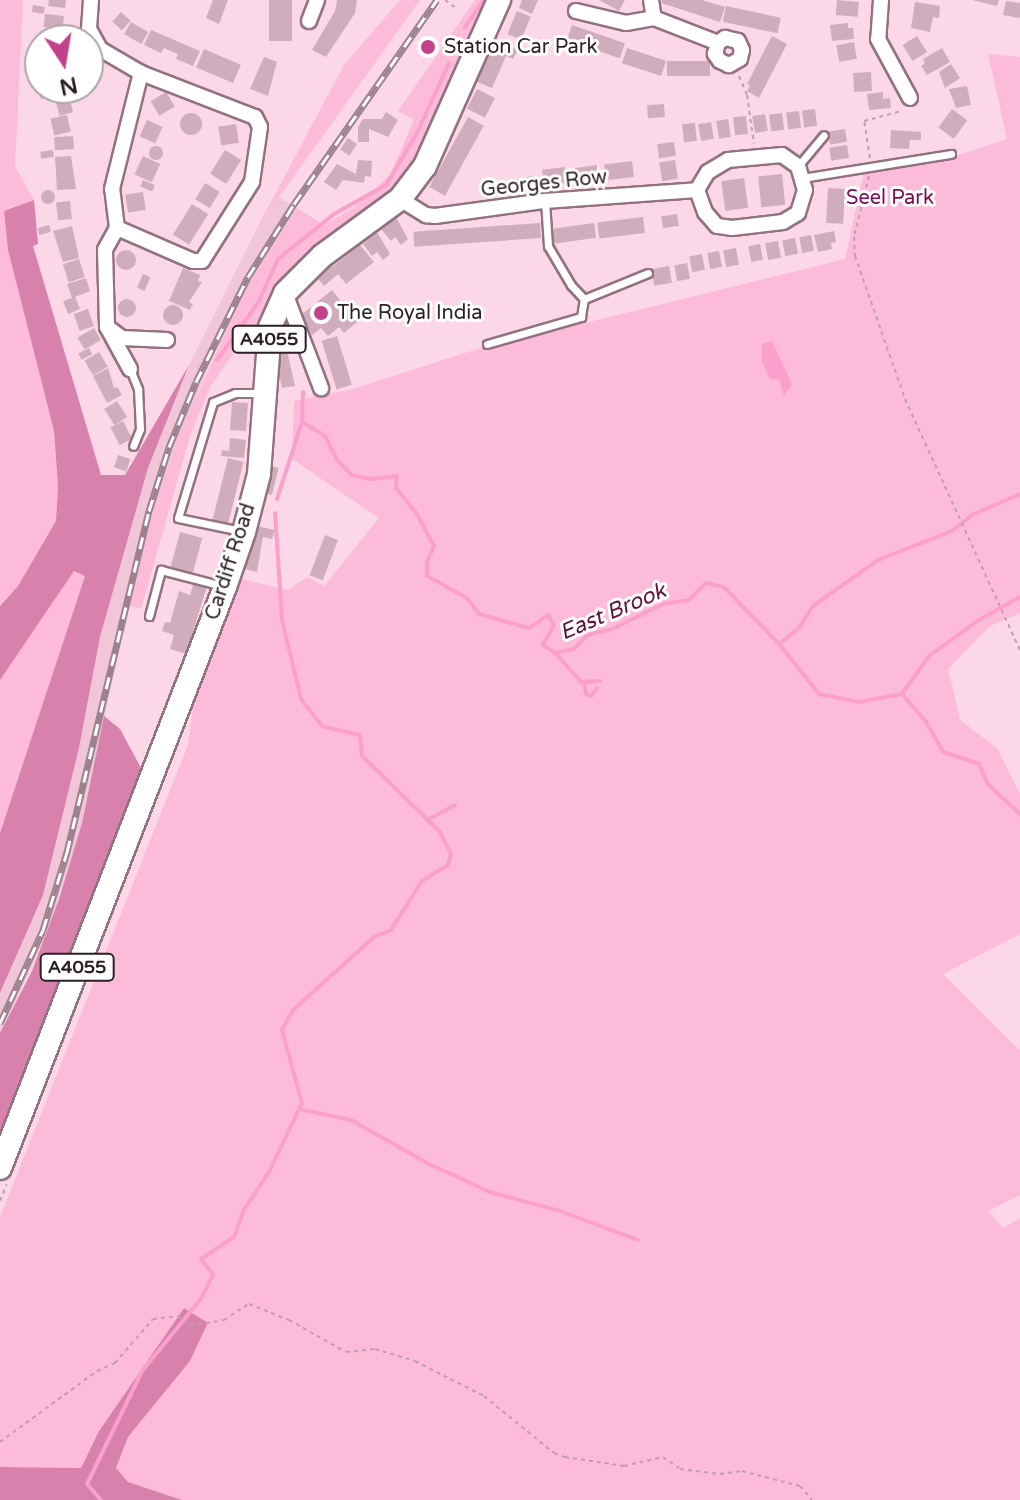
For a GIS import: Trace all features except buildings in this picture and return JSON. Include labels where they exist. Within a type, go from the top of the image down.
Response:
[{"type":"main road","name":"Cardiff Road","points":[[0,1168],[244,532],[259,474],[270,327],[285,293],[322,256],[400,199],[425,166],[499,0]]},
{"type":"street","points":[[91,0],[89,29],[97,46],[141,73],[255,117],[260,127],[252,182],[202,261],[193,261],[117,228]]},
{"type":"street","points":[[309,21],[317,0]]},
{"type":"street","points":[[651,0],[654,18]]},
{"type":"street","points":[[881,0],[878,39],[910,98]]},
{"type":"street","points":[[576,11],[626,23],[654,18],[718,43],[725,38],[738,41],[742,55],[734,63]]},
{"type":"street","points":[[130,369],[107,327],[105,250],[117,228],[112,189],[141,73]]},
{"type":"street","points":[[782,155],[800,172],[805,190],[798,213],[783,222],[717,226],[705,212],[697,190],[708,172],[728,160],[755,157],[782,155]]},
{"type":"street","name":"Georges Row","points":[[400,199],[426,215],[435,216],[545,201],[697,190]]},
{"type":"street","points":[[285,293],[321,388]]},
{"type":"street","points":[[107,327],[122,338],[167,340]]},
{"type":"lane","points":[[800,172],[824,135]]},
{"type":"lane","points":[[800,172],[951,154]]},
{"type":"lane","points":[[545,201],[548,246],[571,285],[584,299]]},
{"type":"lane","points":[[584,299],[648,273]]},
{"type":"lane","points":[[487,344],[581,317],[584,299]]},
{"type":"lane","points":[[130,369],[138,389],[140,429],[133,446]]},
{"type":"lane","points":[[244,532],[178,518],[213,402],[235,393],[266,394]]},
{"type":"lane","points":[[149,616],[161,570],[225,587]]},
{"type":"path","points":[[445,0],[457,9]]},
{"type":"path","points":[[734,63],[747,95],[755,157]]},
{"type":"path","points":[[855,256],[905,399],[1020,650]]},
{"type":"path","points":[[0,1442],[97,1371],[115,1363],[153,1319],[178,1316],[190,1326],[224,1320],[249,1304],[289,1320],[346,1352],[375,1349],[415,1361],[484,1396],[554,1453],[565,1457],[624,1466],[663,1457],[680,1469],[720,1474],[742,1471],[800,1486],[812,1500]]},
{"type":"shaded area","points":[[279,197],[297,208],[245,289],[206,372],[156,500],[132,587],[82,823],[47,935],[0,1033],[0,993],[43,894],[79,748],[100,637],[148,468],[189,365],[257,228]]},
{"type":"shaded area","points":[[34,200],[38,244],[33,246],[101,475],[125,475],[189,365],[148,468],[100,637],[79,748],[43,895],[0,993],[0,833],[85,576],[74,571],[0,680],[0,606],[18,586],[56,521],[58,486],[54,431],[8,250],[4,211]]},
{"type":"shaded area","points":[[772,341],[792,384],[784,396],[779,380],[770,379],[762,362],[762,344]]},
{"type":"shaded area","points":[[104,716],[120,729],[147,779],[0,1148],[0,1033],[32,971],[59,899],[82,823]]},
{"type":"shaded area","points":[[184,1308],[208,1323],[190,1361],[128,1437],[116,1468],[128,1482],[182,1500],[0,1500],[0,1467],[81,1468],[99,1431]]},
{"type":"green space","points":[[0,0],[23,0],[15,166],[34,200],[4,211],[8,250],[54,431],[58,486],[56,522],[18,586],[0,605]]},
{"type":"green space","points":[[400,0],[420,0],[257,228],[344,65]]},
{"type":"green space","points":[[475,0],[490,0],[418,159],[396,188],[235,351],[210,387],[190,436],[141,609],[128,605],[156,500],[182,429],[245,289],[297,208],[324,225],[353,208],[390,175],[414,120],[398,111]]},
{"type":"green space","name":"Seel Park","points":[[988,54],[1020,57],[1020,613],[990,626],[948,669],[960,720],[997,748],[1020,794],[1020,934],[943,974],[1020,1051],[1020,1195],[988,1211],[1003,1228],[1020,1218],[1020,1500],[182,1500],[128,1482],[116,1468],[128,1437],[190,1361],[208,1324],[184,1308],[99,1431],[81,1468],[0,1467],[0,1217],[188,745],[194,699],[237,578],[288,590],[307,577],[324,586],[379,518],[292,459],[294,401],[353,389],[471,351],[845,259],[864,172],[931,164],[1007,139]]},
{"type":"green space","points":[[74,570],[85,576],[0,833],[0,680]]},
{"type":"waterway","name":"East Brook","points":[[465,27],[484,0]]},
{"type":"waterway","name":"East Brook","points":[[217,360],[258,303],[278,259],[334,214],[386,185],[417,133],[449,63]]},
{"type":"waterway","name":"East Brook","points":[[303,392],[302,422],[325,436],[337,460],[352,475],[370,479],[397,476],[396,488],[417,514],[434,546],[427,562],[427,576],[467,598],[479,614],[529,628],[548,615],[554,625],[543,645],[555,653],[574,649],[587,635],[612,629],[663,604],[689,600],[706,583],[724,587],[779,644],[819,694],[859,702],[902,694],[926,722],[943,752],[979,764],[988,784],[1020,814]]},
{"type":"waterway","points":[[277,499],[302,422]]},
{"type":"waterway","points":[[779,644],[799,628],[813,606],[878,560],[952,531],[972,515],[1020,494]]},
{"type":"waterway","name":"East Brook","points":[[101,1500],[87,1484],[142,1371],[201,1299],[213,1274],[201,1259],[234,1237],[244,1210],[269,1172],[302,1103],[282,1030],[293,1010],[374,937],[391,930],[422,881],[448,865],[451,854],[440,832],[362,756],[360,735],[322,726],[301,699],[282,620],[275,513]]},
{"type":"waterway","points":[[902,694],[929,656],[979,620],[1020,597]]},
{"type":"waterway","points":[[556,654],[581,682],[601,681]]},
{"type":"waterway","points":[[584,682],[586,694],[591,696],[597,688]]},
{"type":"waterway","points":[[427,820],[455,805]]},
{"type":"waterway","points":[[299,1109],[351,1120],[429,1164],[490,1192],[560,1211],[638,1240]]},
{"type":"railway","points":[[0,1023],[43,930],[67,852],[149,511],[169,447],[196,382],[248,277],[294,204],[437,0]]},
{"type":"place","name":"Station Car Park","points":[[428,47]]},
{"type":"place","name":"The Royal India","points":[[321,313]]}]
